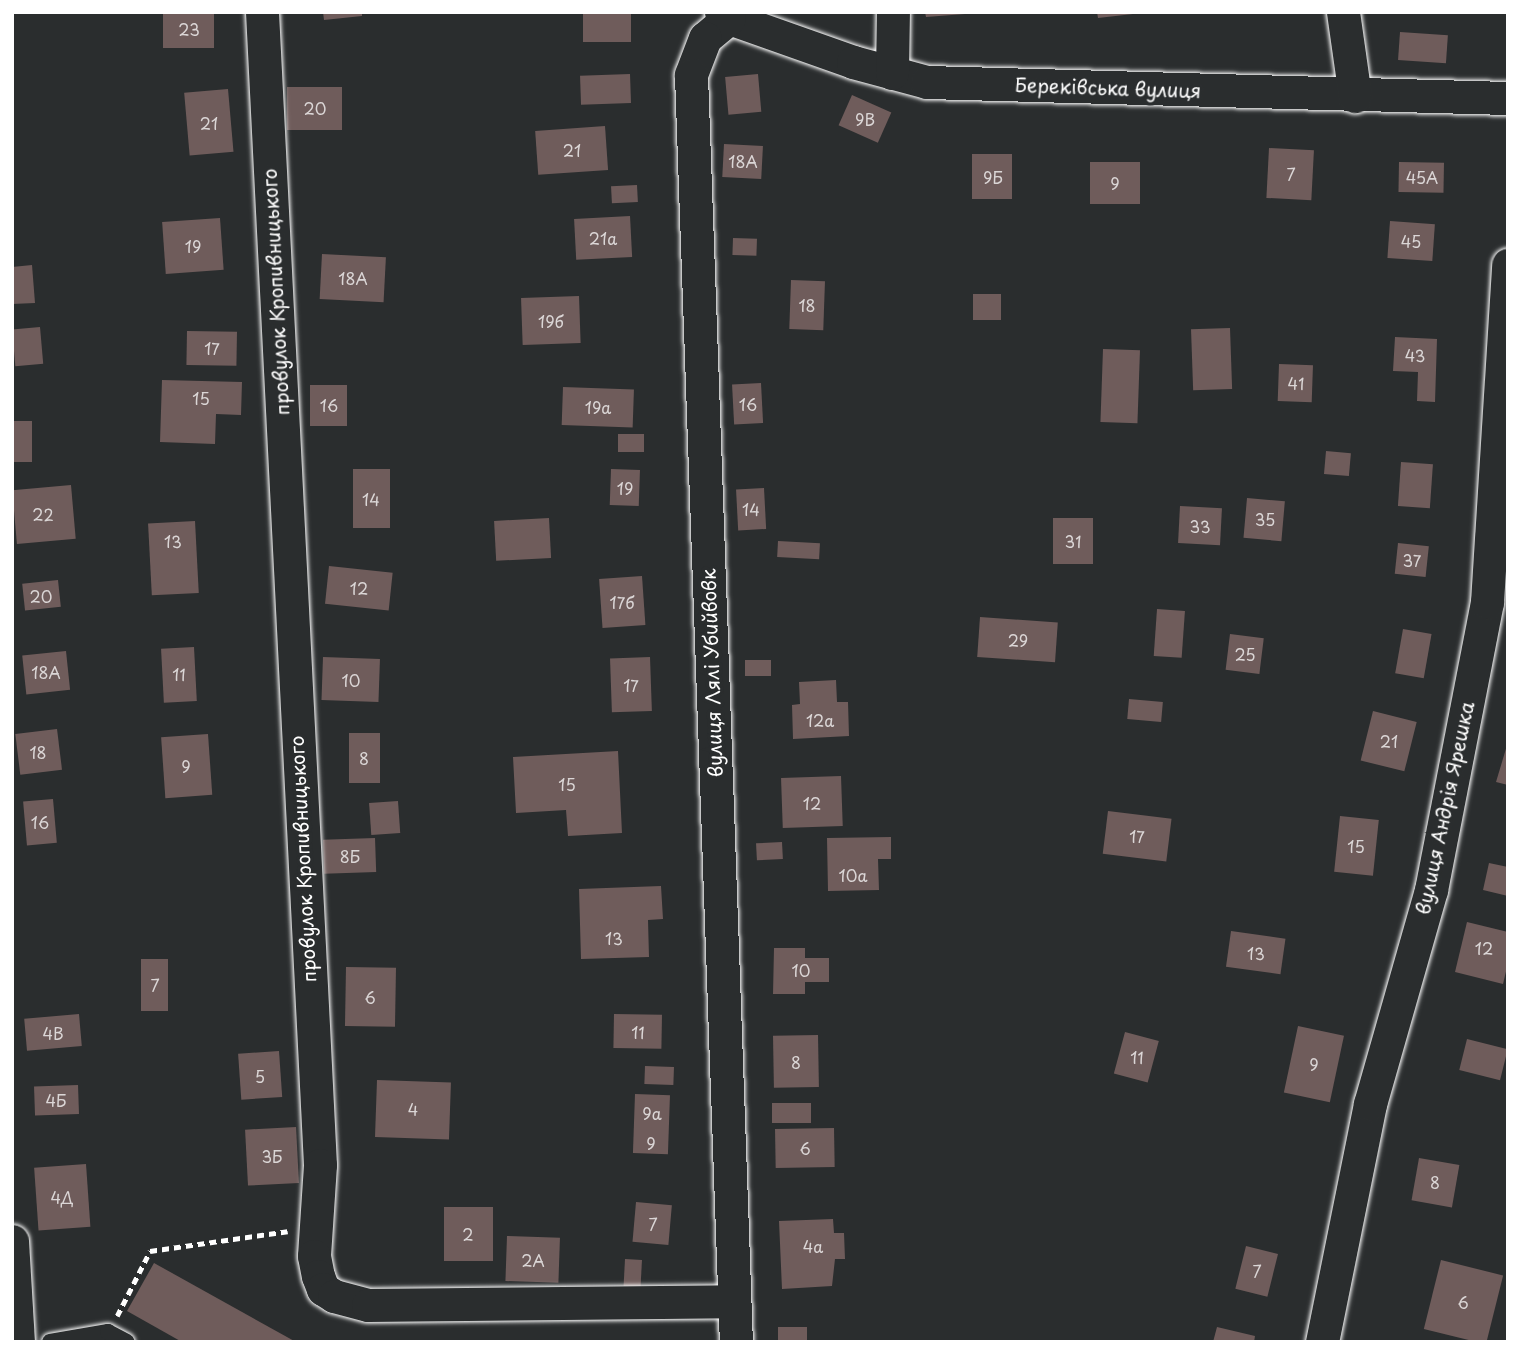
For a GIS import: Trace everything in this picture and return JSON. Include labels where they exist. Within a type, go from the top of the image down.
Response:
[{"type":"street","name":"провулок Кропивницького","points":[[262,12],[320,1165],[314,1256],[323,1289],[353,1304],[734,1301]]},
{"type":"street","points":[[891,73],[892,12]]},
{"type":"street","points":[[1343,12],[1355,96]]},
{"type":"street","name":"Береківська вулиця","points":[[725,15],[891,73],[927,82],[1355,96],[1508,98]]},
{"type":"street","name":"вулиця Лялі Убийвовк","points":[[725,15],[705,38],[691,75],[736,1342]]},
{"type":"street","name":"вулиця Андрія Ярешка","points":[[1322,1342],[1370,1104],[1431,890],[1487,602],[1508,265]]},
{"type":"street","points":[[13,1260],[18,1342]]},
{"type":"lane","points":[[51,1342],[108,1332],[127,1342]]},
{"type":"path","points":[[108,1332],[150,1251],[317,1226]]},
{"type":"building","points":[[163,12],[214,12],[214,48],[163,48]]},
{"type":"building","points":[[323,12],[362,12],[362,16],[324,20]]},
{"type":"building","points":[[583,12],[631,12],[631,42],[583,42]]},
{"type":"building","points":[[925,12],[965,12],[965,14],[926,17]]},
{"type":"building","points":[[1097,12],[1133,12],[1133,14],[1098,18]]},
{"type":"building","points":[[1400,32],[1448,35],[1446,63],[1398,60]]},
{"type":"building","points":[[630,74],[631,103],[581,105],[580,76]]},
{"type":"building","points":[[758,74],[761,112],[728,115],[725,77]]},
{"type":"building","points":[[287,87],[342,87],[342,130],[287,130]]},
{"type":"building","points":[[228,89],[233,152],[190,156],[184,93]]},
{"type":"building","points":[[852,95],[891,112],[878,143],[839,125]]},
{"type":"building","points":[[605,126],[608,170],[538,175],[535,131]]},
{"type":"building","points":[[724,144],[763,146],[761,179],[722,177]]},
{"type":"building","points":[[1269,148],[1314,150],[1311,200],[1266,198]]},
{"type":"building","points":[[972,154],[1012,154],[1012,199],[972,199]]},
{"type":"building","points":[[1090,162],[1140,162],[1140,204],[1090,204]]},
{"type":"building","points":[[1399,162],[1444,163],[1443,193],[1398,192]]},
{"type":"building","points":[[637,185],[638,202],[612,203],[611,186]]},
{"type":"building","points":[[630,216],[632,257],[576,260],[574,219]]},
{"type":"building","points":[[220,218],[224,270],[166,274],[162,222]]},
{"type":"building","points":[[1390,221],[1435,224],[1432,261],[1387,258]]},
{"type":"building","points":[[733,238],[757,239],[756,256],[732,255]]},
{"type":"building","points":[[322,254],[386,257],[384,302],[320,299]]},
{"type":"building","points":[[32,265],[35,303],[12,304],[12,267]]},
{"type":"building","points":[[791,280],[825,281],[823,330],[789,329]]},
{"type":"building","points":[[973,294],[1001,294],[1001,320],[973,320]]},
{"type":"building","points":[[579,296],[581,343],[523,345],[521,298]]},
{"type":"building","points":[[40,327],[43,364],[15,366],[12,329]]},
{"type":"building","points":[[1230,328],[1232,389],[1193,390],[1191,329]]},
{"type":"building","points":[[187,331],[237,332],[236,366],[186,365]]},
{"type":"building","points":[[1395,337],[1437,339],[1435,402],[1417,401],[1418,372],[1393,371]]},
{"type":"building","points":[[1103,349],[1140,350],[1137,423],[1100,422]]},
{"type":"building","points":[[1279,364],[1313,365],[1312,402],[1278,401]]},
{"type":"building","points":[[162,380],[242,382],[241,415],[216,414],[215,444],[160,442]]},
{"type":"building","points":[[761,383],[763,423],[734,424],[732,385]]},
{"type":"building","points":[[310,385],[347,385],[347,426],[310,426]]},
{"type":"building","points":[[563,387],[634,389],[633,427],[562,425]]},
{"type":"building","points":[[12,421],[32,421],[32,462],[12,462]]},
{"type":"building","points":[[618,434],[644,434],[644,452],[618,452]]},
{"type":"building","points":[[1326,451],[1351,453],[1349,476],[1324,474]]},
{"type":"building","points":[[1401,462],[1433,464],[1430,508],[1398,506]]},
{"type":"building","points":[[353,469],[390,469],[390,528],[353,528]]},
{"type":"building","points":[[611,469],[640,470],[639,506],[610,505]]},
{"type":"building","points":[[71,485],[76,539],[17,544],[12,490]]},
{"type":"building","points":[[764,488],[766,529],[738,530],[736,489]]},
{"type":"building","points":[[1247,498],[1285,501],[1281,541],[1244,538]]},
{"type":"building","points":[[1180,506],[1222,508],[1220,545],[1178,543]]},
{"type":"building","points":[[549,518],[551,558],[496,561],[494,521]]},
{"type":"building","points":[[1053,518],[1093,518],[1093,564],[1053,564]]},
{"type":"building","points":[[195,521],[199,593],[152,595],[148,523]]},
{"type":"building","points":[[778,541],[820,543],[819,559],[777,557]]},
{"type":"building","points":[[1398,543],[1429,546],[1426,577],[1395,574]]},
{"type":"building","points":[[329,566],[393,573],[389,610],[325,604]]},
{"type":"building","points":[[642,576],[645,625],[603,628],[599,579]]},
{"type":"building","points":[[58,580],[61,607],[25,611],[22,584]]},
{"type":"building","points":[[1157,609],[1185,611],[1182,658],[1154,656]]},
{"type":"building","points":[[980,617],[1058,622],[1055,662],[977,657]]},
{"type":"building","points":[[1403,629],[1432,634],[1424,678],[1395,673]]},
{"type":"building","points":[[1230,634],[1264,638],[1259,674],[1226,670]]},
{"type":"building","points":[[194,647],[197,701],[164,703],[161,649]]},
{"type":"building","points":[[66,651],[70,690],[26,694],[22,656]]},
{"type":"building","points":[[323,657],[380,659],[378,702],[321,700]]},
{"type":"building","points":[[650,657],[652,711],[612,712],[610,658]]},
{"type":"building","points":[[745,660],[771,660],[771,676],[745,676]]},
{"type":"building","points":[[836,680],[837,702],[848,702],[849,736],[793,739],[792,705],[800,704],[799,682]]},
{"type":"building","points":[[1129,699],[1163,702],[1161,722],[1127,719]]},
{"type":"building","points":[[1373,711],[1417,722],[1404,771],[1361,760]]},
{"type":"building","points":[[57,729],[62,770],[20,775],[15,734]]},
{"type":"building","points":[[349,733],[380,733],[380,783],[349,783]]},
{"type":"building","points":[[208,734],[212,795],[165,798],[161,737]]},
{"type":"building","points":[[1508,742],[1508,785],[1496,782]]},
{"type":"building","points":[[618,751],[622,833],[568,836],[566,810],[516,813],[513,757]]},
{"type":"building","points":[[841,776],[843,826],[783,828],[781,778]]},
{"type":"building","points":[[53,799],[57,843],[27,845],[23,802]]},
{"type":"building","points":[[398,801],[400,833],[371,835],[369,803]]},
{"type":"building","points":[[1108,811],[1172,819],[1166,861],[1103,854]]},
{"type":"building","points":[[1340,816],[1379,820],[1373,876],[1334,872]]},
{"type":"building","points":[[891,837],[891,859],[878,859],[879,890],[828,891],[827,838]]},
{"type":"building","points":[[375,838],[376,872],[324,874],[323,840]]},
{"type":"building","points":[[782,842],[783,859],[757,860],[756,843]]},
{"type":"building","points":[[1489,863],[1508,867],[1508,896],[1483,890]]},
{"type":"building","points":[[661,886],[663,919],[648,920],[649,957],[581,959],[579,889]]},
{"type":"building","points":[[1467,922],[1508,932],[1508,963],[1503,984],[1455,972]]},
{"type":"building","points":[[1231,931],[1285,939],[1280,974],[1226,967]]},
{"type":"building","points":[[774,948],[805,948],[805,958],[829,958],[829,982],[805,982],[805,994],[773,994]]},
{"type":"building","points":[[141,959],[168,959],[168,1011],[141,1011]]},
{"type":"building","points":[[346,967],[396,968],[395,1027],[345,1026]]},
{"type":"building","points":[[79,1014],[82,1046],[27,1051],[24,1019]]},
{"type":"building","points":[[614,1014],[662,1015],[661,1049],[613,1048]]},
{"type":"building","points":[[1298,1026],[1344,1036],[1330,1102],[1284,1093]]},
{"type":"building","points":[[1125,1032],[1159,1041],[1148,1083],[1114,1074]]},
{"type":"building","points":[[818,1035],[819,1087],[774,1088],[773,1036]]},
{"type":"building","points":[[1467,1039],[1508,1049],[1500,1080],[1459,1070]]},
{"type":"building","points":[[279,1051],[282,1097],[241,1100],[238,1054]]},
{"type":"building","points":[[645,1066],[674,1067],[673,1085],[644,1084]]},
{"type":"building","points":[[377,1080],[451,1083],[449,1140],[375,1137]]},
{"type":"building","points":[[78,1085],[79,1114],[35,1116],[34,1087]]},
{"type":"building","points":[[635,1094],[670,1095],[668,1154],[633,1153]]},
{"type":"building","points":[[772,1103],[811,1103],[811,1123],[772,1123]]},
{"type":"building","points":[[296,1127],[299,1183],[248,1186],[245,1130]]},
{"type":"building","points":[[834,1128],[835,1167],[776,1168],[775,1129]]},
{"type":"building","points":[[1419,1158],[1459,1165],[1452,1207],[1412,1200]]},
{"type":"building","points":[[86,1164],[90,1227],[39,1230],[34,1168]]},
{"type":"building","points":[[636,1202],[672,1205],[668,1245],[633,1242]]},
{"type":"building","points":[[444,1207],[493,1207],[493,1261],[444,1261]]},
{"type":"building","points":[[833,1219],[834,1233],[844,1233],[845,1259],[835,1259],[832,1286],[782,1289],[779,1221]]},
{"type":"building","points":[[507,1236],[560,1238],[558,1283],[505,1281]]},
{"type":"building","points":[[1246,1246],[1278,1254],[1267,1297],[1235,1289]]},
{"type":"building","points":[[625,1259],[642,1260],[641,1287],[624,1286]]},
{"type":"building","points":[[1441,1260],[1503,1275],[1487,1342],[1424,1329]]},
{"type":"building","points":[[154,1263],[296,1342],[182,1342],[127,1311]]},
{"type":"building","points":[[778,1327],[807,1327],[807,1342],[778,1342]]},
{"type":"building","points":[[1217,1327],[1255,1336],[1254,1342],[1213,1342]]}]
